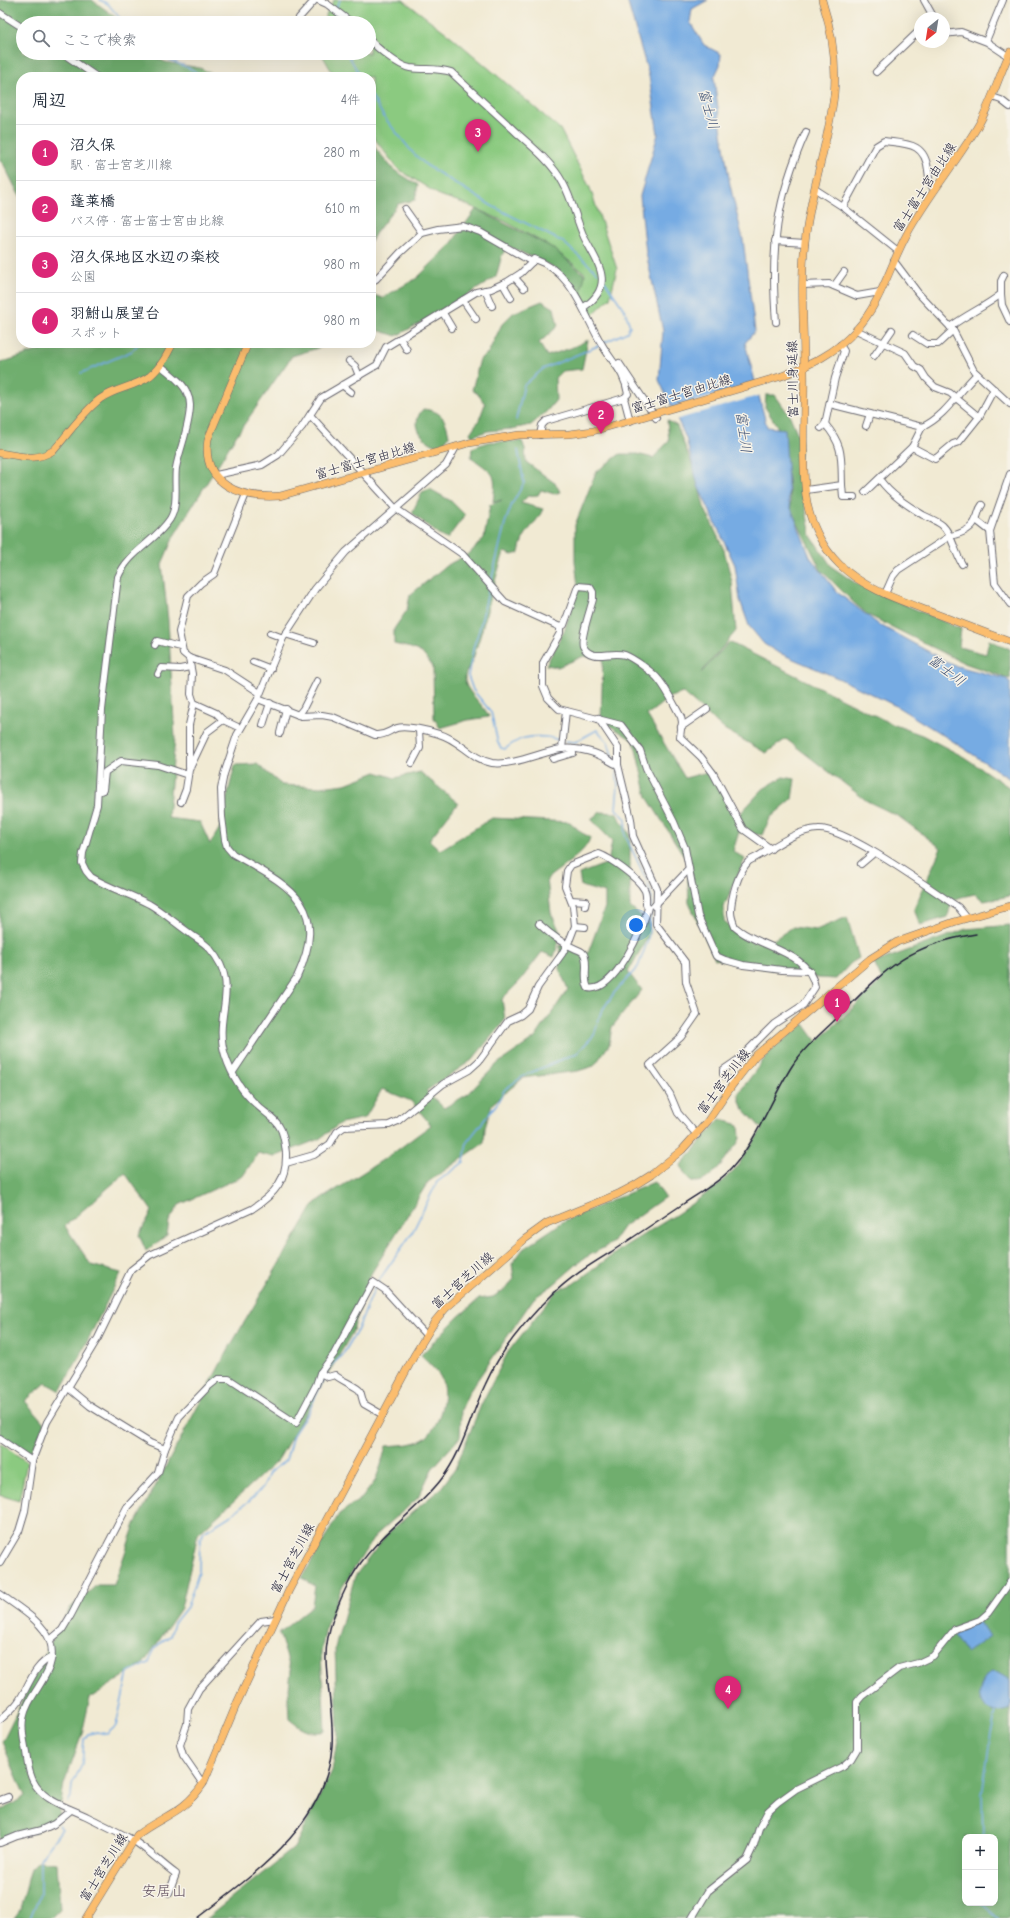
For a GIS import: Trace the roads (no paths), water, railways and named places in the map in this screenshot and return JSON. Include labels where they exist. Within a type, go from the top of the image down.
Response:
[{"type":"main road","name":"富士川身延線","points":[[822,0],[830,24],[834,76],[829,126],[805,243],[803,285],[804,472],[806,490],[805,495],[813,524],[820,540],[852,576],[885,594],[1010,642]]},
{"type":"main road","name":"富士富士宮由比線","points":[[246,348],[208,439],[206,453],[210,468],[216,476],[230,488],[246,494],[262,497],[280,496],[456,447],[496,438],[569,434],[593,431],[782,376],[804,368],[824,358],[840,345],[856,330],[868,315],[898,251],[920,212],[966,144],[992,97],[1009,54]]},
{"type":"main road","points":[[0,453],[30,458],[39,458],[47,455],[54,450],[91,406],[110,393],[149,376],[160,365],[170,348]]},
{"type":"main road","name":"富士宮芝川線","points":[[86,1918],[132,1840],[148,1826],[179,1811],[204,1784],[237,1703],[275,1618],[426,1335],[446,1308],[525,1240],[553,1220],[618,1194],[640,1182],[666,1164],[696,1135],[755,1056],[870,959],[897,942],[966,918],[1010,906]]},
{"type":"street","points":[[301,16],[315,0]]},
{"type":"street","points":[[318,0],[327,4],[342,16]]},
{"type":"street","points":[[924,0],[930,12]]},
{"type":"street","points":[[986,41],[1003,0]]},
{"type":"street","points":[[0,13],[16,23]]},
{"type":"street","points":[[950,33],[961,32],[986,41],[1009,54]]},
{"type":"street","points":[[876,72],[914,36]]},
{"type":"street","points":[[376,46],[409,68],[444,70],[451,72],[533,148],[554,170],[564,183],[579,226],[601,270],[602,284],[597,297],[584,307]]},
{"type":"street","points":[[72,60],[89,72]]},
{"type":"street","points":[[992,97],[1001,100],[1010,107]]},
{"type":"street","points":[[776,322],[773,275],[775,241],[785,189],[791,167],[806,132]]},
{"type":"street","points":[[843,207],[876,146],[884,141],[916,146],[924,155],[928,168],[929,183],[934,190]]},
{"type":"street","points":[[815,189],[843,207],[898,251]]},
{"type":"street","points":[[405,209],[422,233]]},
{"type":"street","points":[[376,277],[422,233],[463,226],[480,232],[532,262]]},
{"type":"street","points":[[775,241],[805,243]]},
{"type":"street","points":[[216,476],[262,465],[278,455],[310,415],[321,398],[377,365],[386,347],[476,292],[503,284],[515,278],[534,259],[553,268],[572,289],[584,307],[604,349],[621,371],[626,382],[628,394],[624,398],[546,421],[542,425],[540,435]]},
{"type":"street","points":[[894,261],[918,293],[951,329],[974,371],[1010,404]]},
{"type":"street","points":[[834,286],[844,272]]},
{"type":"street","points":[[1004,275],[1001,281],[1002,305],[1010,322]]},
{"type":"street","points":[[515,278],[524,288]]},
{"type":"street","points":[[503,284],[511,298]]},
{"type":"street","points":[[803,285],[829,284],[857,296],[880,292]]},
{"type":"street","points":[[485,290],[492,306]]},
{"type":"street","points":[[913,335],[927,344],[938,344],[951,329],[970,312],[984,307],[1001,294]]},
{"type":"street","points":[[463,300],[476,319]]},
{"type":"street","points":[[443,313],[452,328]]},
{"type":"street","points":[[856,330],[905,353],[914,366],[921,370],[926,378],[935,387],[950,393],[979,417]]},
{"type":"street","points":[[874,356],[892,330]]},
{"type":"street","points":[[400,338],[407,350]]},
{"type":"street","points":[[380,345],[386,347]]},
{"type":"street","points":[[840,345],[844,351],[835,378],[830,404],[823,426],[834,434],[840,447],[843,497],[854,497]]},
{"type":"street","points":[[610,356],[613,356],[625,369],[656,418]]},
{"type":"street","points":[[349,361],[355,366],[359,376]]},
{"type":"street","points":[[0,1563],[20,1531],[25,1511],[32,1461],[47,1422],[98,1338],[131,1270],[150,1255],[252,1209],[267,1199],[276,1190],[284,1175],[286,1163],[286,1145],[280,1127],[272,1117],[258,1106],[241,1088],[225,1056],[221,1034],[227,982],[222,967],[209,948],[150,905],[99,882],[86,872],[82,863],[83,853],[97,805],[102,710],[118,576],[123,564],[162,530],[171,517],[175,506],[176,469],[188,419],[190,404],[187,392],[178,380],[160,365]]},
{"type":"street","points":[[865,492],[880,480],[912,447],[922,427],[932,422],[956,399],[963,387],[977,374]]},
{"type":"street","points":[[342,385],[351,392]]},
{"type":"street","points":[[912,447],[935,459],[953,444],[959,442],[979,417],[994,389]]},
{"type":"street","points":[[624,398],[630,421]]},
{"type":"street","points":[[830,404],[922,427]]},
{"type":"street","points":[[866,426],[870,414]]},
{"type":"street","points":[[310,415],[395,508],[462,554],[505,602],[560,627]]},
{"type":"street","points":[[233,1072],[296,977],[304,960],[310,940],[310,929],[305,911],[295,894],[281,881],[233,854],[227,847],[222,818],[221,789],[224,774],[240,728],[259,696],[284,636],[315,589],[346,552],[446,465],[456,447]]},
{"type":"street","points":[[1010,474],[990,531],[995,583],[1010,604]]},
{"type":"street","points":[[880,480],[887,489],[914,509],[942,525],[950,536],[955,553],[962,564]]},
{"type":"street","points":[[806,490],[842,484]]},
{"type":"street","points":[[246,494],[214,574],[201,583],[188,596],[179,632],[182,653],[189,658],[225,670],[270,703],[298,715],[322,715],[333,717],[374,735],[382,736],[401,727],[442,734],[478,759],[494,763],[514,760],[562,747],[574,752],[597,754],[605,757],[615,765]]},
{"type":"street","points":[[885,594],[893,576],[898,570],[950,536],[964,532],[976,520],[979,509],[982,505]]},
{"type":"street","points":[[976,520],[990,531]]},
{"type":"street","points":[[560,627],[564,625],[578,586],[590,587],[593,592],[593,598],[582,645],[589,654],[596,656],[614,653],[624,655],[659,679],[681,717],[680,737],[701,757],[713,773],[743,829],[771,849]]},
{"type":"street","points":[[560,627],[560,633],[542,663],[543,686],[548,698],[555,706],[566,711],[582,716],[598,718],[620,725],[640,750],[646,768],[674,822],[685,848],[698,916],[716,956],[725,960],[743,964],[782,970],[810,971]]},
{"type":"street","points":[[270,633],[314,643]]},
{"type":"street","points":[[155,645],[157,641],[180,647]]},
{"type":"street","points":[[181,802],[186,789],[188,772],[189,724],[194,703],[191,694],[192,674],[189,658]]},
{"type":"street","points":[[253,662],[271,669]]},
{"type":"street","points":[[158,674],[161,668],[180,669],[190,667]]},
{"type":"street","points":[[298,715],[303,709],[317,681]]},
{"type":"street","points":[[194,703],[216,713],[223,720],[240,728]]},
{"type":"street","points":[[263,725],[270,703]]},
{"type":"street","points":[[280,733],[286,709]]},
{"type":"street","points":[[681,727],[707,710]]},
{"type":"street","points":[[562,747],[566,711]]},
{"type":"street","points":[[598,718],[618,748],[615,765],[631,819],[633,836],[657,889],[656,924],[685,962],[686,982],[697,1014],[681,1037],[650,1064],[670,1094],[678,1113],[696,1135]]},
{"type":"street","points":[[188,772],[207,732],[223,720]]},
{"type":"street","points":[[412,763],[420,748],[419,730]]},
{"type":"street","points":[[553,759],[574,752]]},
{"type":"street","points":[[98,792],[103,790],[105,772],[121,761],[158,765],[188,772]]},
{"type":"street","points":[[733,1084],[723,1074],[723,1070],[739,1059],[774,1024],[804,1005],[815,987],[810,971],[785,953],[745,935],[734,927],[731,913],[733,898],[741,874],[750,861],[796,835],[818,829],[832,830],[844,835],[874,853],[958,907],[966,918]]},
{"type":"street","points":[[861,864],[874,853]]},
{"type":"street","points":[[286,1163],[314,1155],[330,1144],[337,1132],[344,1127],[389,1125],[398,1121],[443,1084],[469,1070],[479,1061],[508,1021],[521,1015],[528,1009],[538,987],[567,945],[575,926],[573,906],[566,886],[567,871],[571,865],[599,854],[617,864],[644,888],[647,897],[646,904],[648,907],[646,918],[627,957],[614,974],[601,986],[594,989],[588,988],[586,984],[585,955],[582,951],[567,945],[557,940],[539,924]]},
{"type":"street","points":[[648,907],[656,906],[689,869]]},
{"type":"street","points":[[571,900],[586,901],[585,906]]},
{"type":"street","points":[[575,926],[586,928]]},
{"type":"street","points":[[50,1640],[62,1630],[71,1615],[127,1507],[158,1473],[165,1449],[179,1417],[208,1387],[218,1379],[229,1378],[296,1423],[373,1282],[377,1284],[414,1320],[426,1335]]},
{"type":"street","points":[[323,1374],[335,1375],[341,1381],[360,1390],[364,1404],[383,1415]]},
{"type":"street","points":[[67,1387],[90,1406],[150,1443],[165,1449]]},
{"type":"street","points":[[0,1439],[32,1461]]},
{"type":"street","points":[[692,1918],[708,1891],[747,1860],[754,1845],[759,1828],[768,1811],[796,1789],[843,1766],[851,1759],[857,1749],[857,1702],[862,1696],[899,1668],[918,1663],[933,1656],[955,1629],[980,1620],[988,1613],[1010,1582]]},
{"type":"street","points":[[0,1594],[43,1629],[50,1640],[52,1657],[48,1670],[26,1710],[23,1719],[23,1732],[29,1770],[33,1781],[45,1796],[132,1840],[176,1874],[169,1893]]},
{"type":"street","points":[[204,1784],[183,1755],[180,1745],[187,1724],[188,1709],[199,1689],[261,1621],[275,1618]]},
{"type":"street","points":[[0,1720],[18,1703],[33,1674],[52,1657]]},
{"type":"street","points":[[0,1800],[8,1797]]},
{"type":"street","points":[[0,1843],[17,1836],[41,1830],[54,1824],[71,1810]]},
{"type":"water","name":"富士川","points":[[627,0],[708,0],[692,9],[690,22],[704,45],[721,54],[720,65],[714,78],[730,185],[743,240],[755,331],[745,343],[767,427],[785,429],[789,503],[810,557],[837,592],[878,624],[953,665],[1007,679],[1010,683],[1010,779],[896,706],[840,679],[777,652],[764,644],[749,626],[740,600],[735,565],[698,486],[686,438],[659,380],[663,331],[646,253],[640,196],[658,134],[649,76]]},
{"type":"water","points":[[976,1619],[990,1636],[966,1653],[954,1635]]},
{"type":"water","points":[[991,1672],[998,1673],[1010,1680],[1010,1709],[1000,1712],[992,1711],[985,1708],[981,1702],[981,1687],[984,1680]]},
{"type":"waterway","points":[[100,0],[108,4],[118,16]]},
{"type":"waterway","points":[[336,8],[340,0]]},
{"type":"waterway","points":[[170,60],[196,72]]},
{"type":"waterway","points":[[351,60],[358,72]]},
{"type":"waterway","points":[[376,103],[384,117],[413,153],[426,165],[492,206],[563,242],[598,273]]},
{"type":"waterway","points":[[603,343],[627,332],[630,326],[625,311],[604,280]]},
{"type":"waterway","points":[[516,420],[524,385],[543,369],[600,345]]},
{"type":"waterway","points":[[81,373],[132,351],[135,348]]},
{"type":"waterway","points":[[491,582],[505,523],[512,504],[524,483],[518,450]]},
{"type":"waterway","points":[[489,588],[479,631],[474,645],[468,676],[473,690],[491,712],[498,743],[501,748],[505,749],[515,742],[529,737],[540,736],[561,740]]},
{"type":"waterway","points":[[565,741],[575,742],[597,730],[608,742],[614,762]]},
{"type":"waterway","points":[[377,1283],[412,1233],[437,1182],[464,1162],[467,1142],[496,1105],[505,1089],[525,1075],[577,1053],[594,1035],[601,1012],[614,993],[638,967],[648,940],[652,899],[647,881],[625,835],[626,819],[616,809],[618,785],[615,765]]},
{"type":"waterway","points":[[325,1374],[327,1369],[342,1356],[358,1329],[375,1287]]},
{"type":"waterway","points":[[68,1802],[71,1797],[72,1784],[82,1765],[84,1739],[88,1734],[97,1732],[107,1734],[116,1726],[128,1673],[149,1663],[154,1650],[162,1641],[170,1636],[174,1623],[187,1607],[199,1571],[200,1539],[204,1532],[230,1516],[250,1500],[264,1486],[269,1473],[286,1460],[293,1435],[309,1411],[324,1378]]},
{"type":"waterway","points":[[983,1834],[982,1795],[991,1734],[996,1712]]},
{"type":"waterway","points":[[30,1918],[40,1894],[40,1859],[62,1829],[59,1825]]},
{"type":"waterway","points":[[984,1906],[998,1918]]},
{"type":"railway","points":[[197,1918],[241,1884],[284,1846],[302,1824],[316,1800],[327,1775],[332,1746],[332,1725],[326,1649],[330,1628],[341,1597],[360,1563],[371,1550],[429,1494],[448,1470],[466,1434],[491,1372],[523,1325],[542,1305],[573,1277],[708,1188],[726,1174],[749,1145],[784,1079],[797,1059],[813,1040],[884,973],[898,962],[932,945],[976,934]]},
{"type":"place","name":"沼久保地区水辺の楽校","points":[[478,152]]},
{"type":"place","name":"蓬莱橋","points":[[601,434]]},
{"type":"place","name":"沼久保","points":[[837,1022]]},
{"type":"place","name":"羽鮒山展望台","points":[[728,1709]]},
{"type":"district","name":"安居山","points":[[164,1891]]}]
